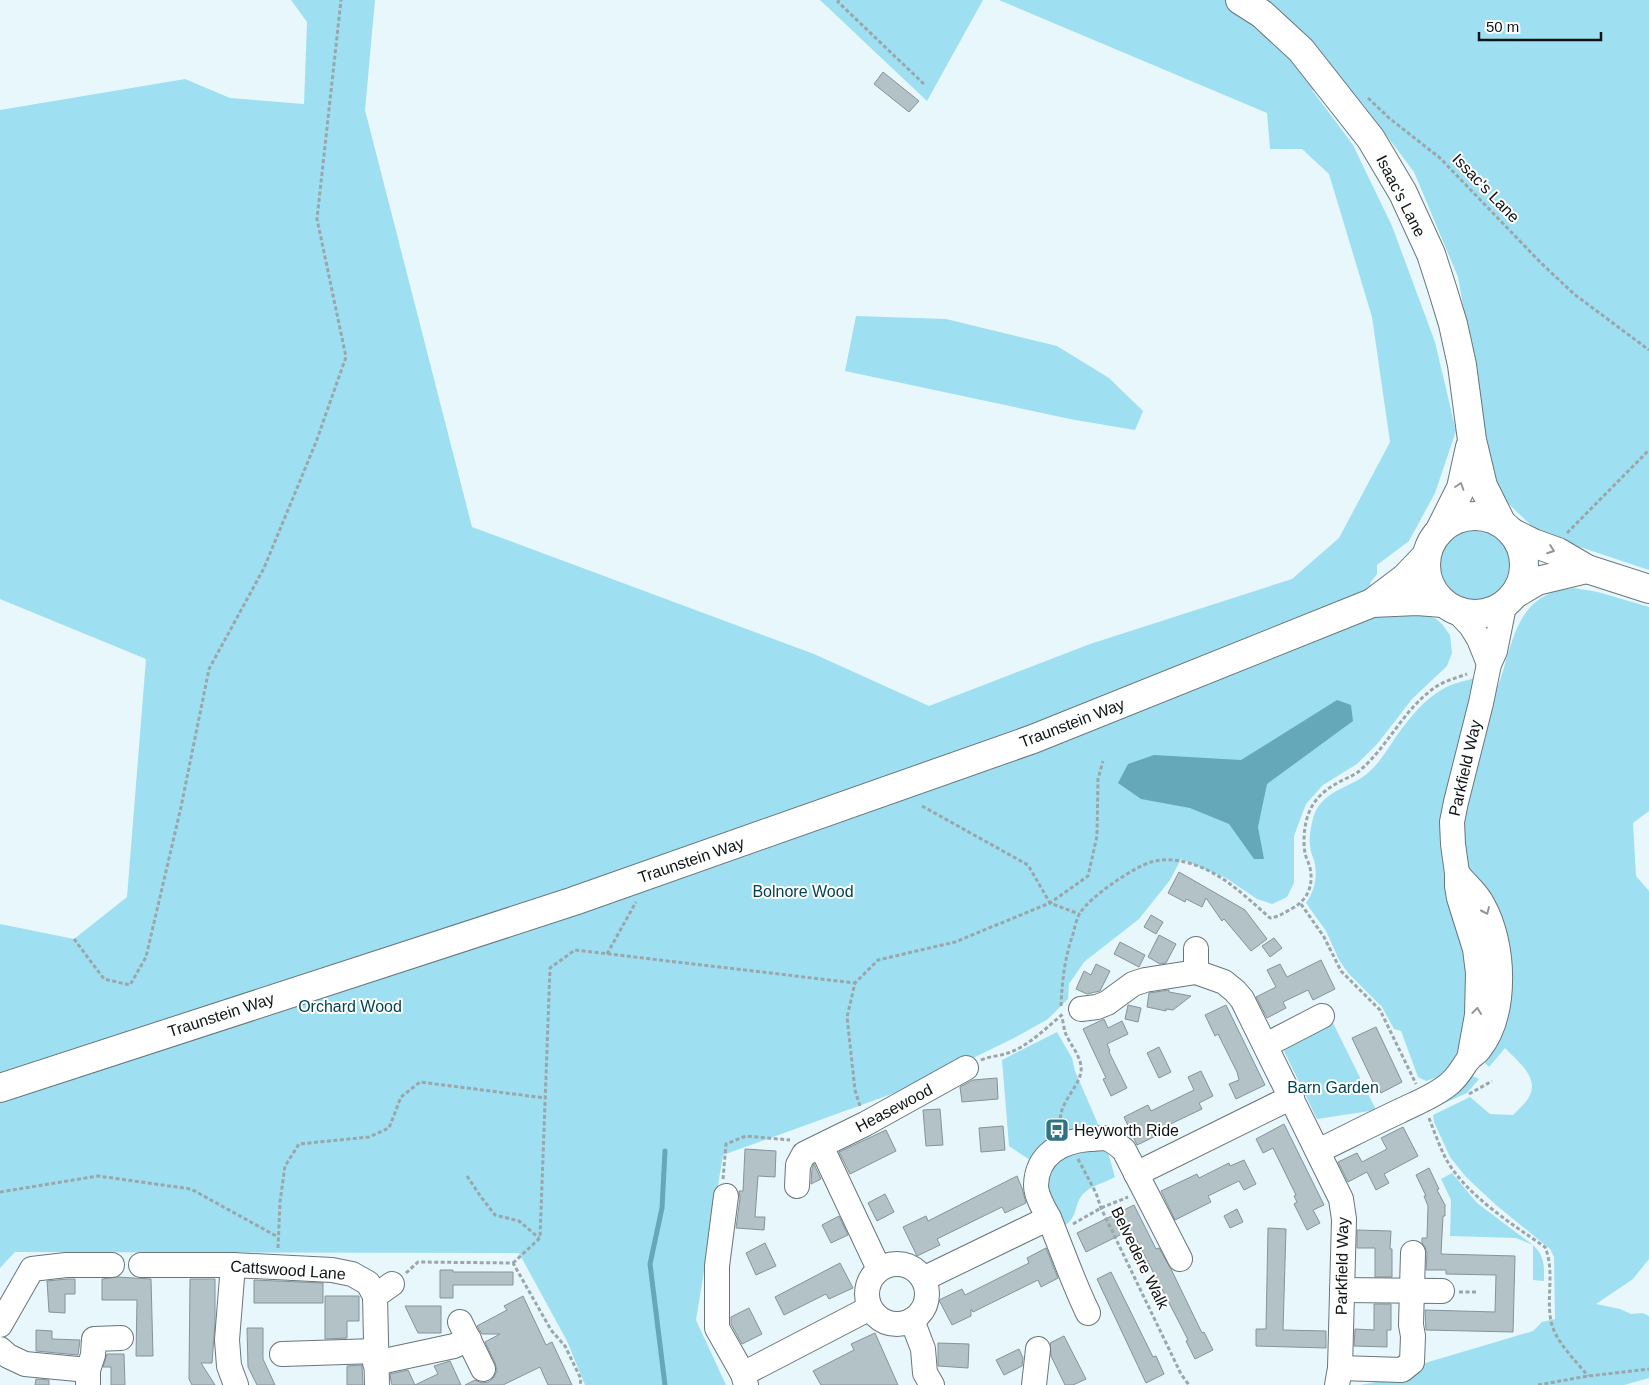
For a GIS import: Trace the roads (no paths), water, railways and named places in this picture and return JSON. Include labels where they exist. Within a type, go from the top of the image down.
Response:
[{"type":"main road","name":"Isaac's Lane","points":[[1240,0],[1262,14],[1301,50],[1371,139],[1403,193],[1431,254],[1453,324],[1465,383],[1472,440],[1483,486],[1507,528]]},
{"type":"main road","name":"Isaac's Lane","points":[[1440,530],[1461,488],[1472,440]]},
{"type":"main road","points":[[1587,569],[1537,580],[1489,613],[1473,615],[1450,607],[1434,593],[1428,581],[1426,556],[1431,542],[1440,530],[1454,520],[1469,516],[1486,516],[1533,543],[1558,552],[1587,569],[1649,589]]},
{"type":"main road","points":[[1507,528],[1521,547],[1525,563],[1522,580],[1509,600]]},
{"type":"main road","name":"Traunstein Way","points":[[0,1088],[574,901],[1024,742],[1372,604],[1405,578],[1426,556]]},
{"type":"main road","name":"Traunstein Way","points":[[1372,604],[1417,601],[1450,607]]},
{"type":"street","name":"Parkfield Way","points":[[1479,668],[1495,651],[1509,600]]},
{"type":"street","name":"Parkfield Way","points":[[1318,1151],[1430,1097],[1450,1084],[1469,1059],[1479,1050],[1488,1034],[1497,1010],[1500,962],[1496,941],[1485,907],[1478,896],[1457,873],[1452,822],[1483,695],[1479,668],[1479,639],[1471,626],[1450,607]]},
{"type":"street","name":"Parkfield Way","points":[[1071,1012],[1107,1003],[1133,984],[1145,980],[1169,977],[1196,961],[1235,990],[1248,1009],[1292,1097],[1341,1199],[1344,1210],[1338,1377]]},
{"type":"street","points":[[1266,1045],[1322,1016]]},
{"type":"street","name":"Heasewood","points":[[813,1150],[865,1124],[966,1068]]},
{"type":"street","points":[[1140,1182],[1292,1097]]},
{"type":"street","points":[[1088,1313],[1072,1279],[1036,1186],[1040,1166],[1055,1148],[1069,1142],[1104,1138],[1115,1142],[1124,1150],[1180,1259]]},
{"type":"street","points":[[797,1186],[798,1165],[813,1150],[879,1269]]},
{"type":"street","points":[[726,1196],[717,1266],[717,1328],[744,1380],[870,1308]]},
{"type":"street","points":[[923,1279],[1052,1226]]},
{"type":"street","points":[[1338,1377],[1402,1370],[1412,1362],[1412,1253]]},
{"type":"street","points":[[898,1264],[908,1266],[917,1271],[923,1279],[927,1297],[920,1314],[903,1324],[884,1322],[876,1316],[867,1300],[868,1283],[879,1269],[888,1265],[898,1264]]},
{"type":"street","points":[[0,1325],[32,1269],[66,1265],[112,1265]]},
{"type":"street","name":"Cattswood Lane","points":[[141,1265],[233,1265],[332,1270],[352,1274],[383,1290],[376,1366]]},
{"type":"street","points":[[233,1265],[227,1340],[228,1366],[236,1385]]},
{"type":"street","points":[[1342,1290],[1442,1291]]},
{"type":"street","points":[[912,1320],[923,1349],[925,1373],[932,1385]]},
{"type":"street","points":[[282,1354],[376,1366],[454,1346],[464,1331],[483,1369]]},
{"type":"street","points":[[0,1349],[8,1356],[25,1364],[88,1377],[93,1355],[94,1339],[121,1338]]},
{"type":"street","points":[[1034,1385],[1038,1349]]},
{"type":"waterway","points":[[665,1151],[662,1208],[650,1264],[665,1385]]},
{"type":"place","name":"Heyworth Ride","points":[[1057,1130]]},
{"type":"park label","name":"Bolnore Wood","points":[[803,891]]},
{"type":"park label","name":"Orchard Wood","points":[[350,1006]]},
{"type":"park label","name":"Barn Garden","points":[[1333,1087]]}]
